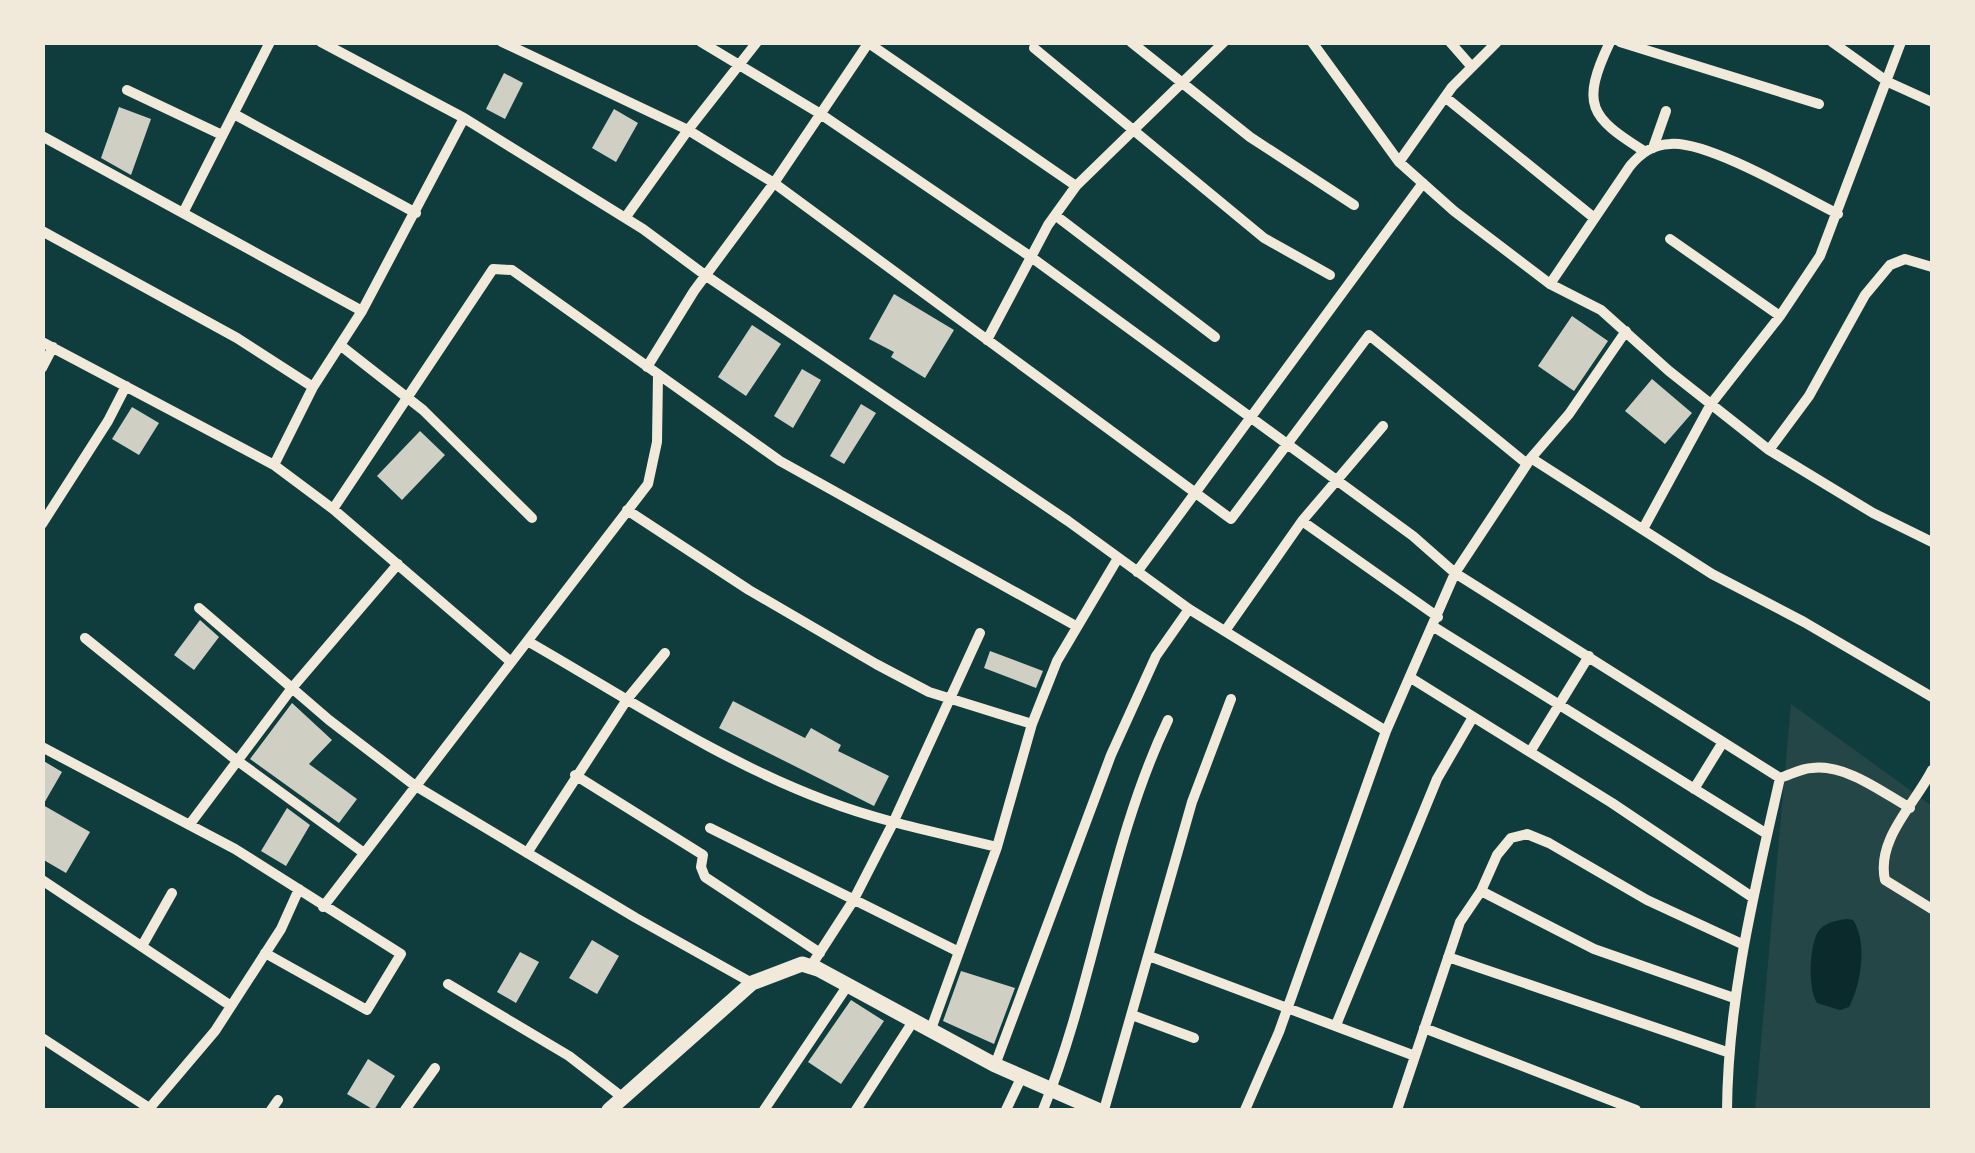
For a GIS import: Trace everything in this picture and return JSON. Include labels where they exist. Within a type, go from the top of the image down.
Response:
[{"type":"street","points":[[183,213],[270,42]]},
{"type":"street","points":[[321,42],[464,118],[625,218],[1190,609],[1386,731]]},
{"type":"street","points":[[502,42],[688,130],[774,183],[1231,518],[1369,335],[1529,461],[1712,574],[1932,697]]},
{"type":"street","points":[[701,42],[819,113],[1031,257],[1337,480],[1456,573],[1780,778],[1812,768],[1836,770],[1910,808]]},
{"type":"street","points":[[625,218],[757,42]]},
{"type":"street","points":[[1132,42],[1250,137],[1354,205]]},
{"type":"street","points":[[987,340],[1055,215],[1076,186],[1224,42]]},
{"type":"street","points":[[1312,42],[1400,162],[1423,183],[1550,284],[1601,310],[1769,450],[1872,513],[1932,542]]},
{"type":"street","points":[[1450,42],[1471,66]]},
{"type":"street","points":[[1400,162],[1444,97],[1498,42]]},
{"type":"street","points":[[1610,42],[1598,74],[1594,102],[1606,127],[1649,150],[1672,143],[1741,164],[1838,214]]},
{"type":"street","points":[[1620,42],[1819,104]]},
{"type":"street","points":[[1832,42],[1888,82],[1932,102]]},
{"type":"street","points":[[1643,529],[1711,404],[1780,316],[1820,256],[1902,42]]},
{"type":"street","points":[[647,367],[705,275],[774,183],[868,43],[1076,186]]},
{"type":"street","points":[[1034,48],[1264,238],[1330,276]]},
{"type":"street","points":[[127,90],[222,135]]},
{"type":"street","points":[[1444,97],[1593,217]]},
{"type":"street","points":[[1550,284],[1593,217],[1649,150],[1666,111]]},
{"type":"street","points":[[234,114],[416,213]]},
{"type":"street","points":[[274,465],[313,388],[362,311],[416,213],[464,118]]},
{"type":"street","points":[[42,136],[362,311]]},
{"type":"street","points":[[1136,572],[1423,183]]},
{"type":"street","points":[[1055,215],[1215,337]]},
{"type":"street","points":[[42,231],[236,338],[313,388]]},
{"type":"street","points":[[1670,239],[1780,316]]},
{"type":"street","points":[[1769,450],[1810,396],[1866,295],[1890,265],[1905,259],[1932,267]]},
{"type":"street","points":[[334,509],[493,269],[500,268],[512,270],[780,462],[1076,626]]},
{"type":"street","points":[[1245,1110],[1288,1007],[1386,731],[1456,573],[1529,461],[1569,414],[1626,331]]},
{"type":"street","points":[[42,368],[48,345],[274,465],[334,509],[511,662]]},
{"type":"street","points":[[340,345],[407,398],[532,518]]},
{"type":"street","points":[[324,907],[648,484],[656,442],[658,375]]},
{"type":"street","points":[[42,524],[126,386]]},
{"type":"street","points":[[1225,631],[1302,521],[1383,426]]},
{"type":"street","points":[[627,510],[822,635],[929,692],[1032,724]]},
{"type":"street","points":[[1302,521],[1436,622],[1559,705],[1767,834]]},
{"type":"street","points":[[932,1029],[997,847],[1032,724],[1056,661],[1118,558]]},
{"type":"street","points":[[190,824],[292,688],[398,564]]},
{"type":"street","points":[[199,608],[329,720],[414,785],[752,983]]},
{"type":"street","points":[[995,1065],[1111,756],[1156,656],[1190,609]]},
{"type":"street","points":[[608,1110],[752,983],[815,960],[853,901],[893,823],[980,634]]},
{"type":"street","points":[[86,638],[235,760],[364,853]]},
{"type":"street","points":[[528,642],[726,754],[822,800],[893,823],[997,847]]},
{"type":"street","points":[[527,852],[628,698],[665,653]]},
{"type":"street","points":[[1530,752],[1589,656]]},
{"type":"street","points":[[1411,678],[1752,898]]},
{"type":"street","points":[[575,775],[703,855],[705,877],[848,985],[995,1065],[1101,1110],[1192,802],[1231,699]]},
{"type":"street","points":[[1336,1025],[1438,778],[1473,717]]},
{"type":"street","points":[[1043,1110],[1115,870],[1154,749],[1168,720]]},
{"type":"street","points":[[1694,789],[1723,742]]},
{"type":"street","points":[[42,747],[190,824],[401,954],[367,1010],[265,953]]},
{"type":"street","points":[[1932,770],[1891,835],[1882,869],[1885,880],[1932,909]]},
{"type":"street","points":[[1727,1110],[1727,1052],[1742,944],[1780,778]]},
{"type":"street","points":[[710,828],[959,952]]},
{"type":"street","points":[[1396,1110],[1460,922],[1511,838],[1527,834],[1549,842],[1646,900],[1742,944]]},
{"type":"street","points":[[42,880],[231,1006]]},
{"type":"street","points":[[42,1038],[148,1109],[193,1059],[231,1006],[299,890]]},
{"type":"street","points":[[1480,891],[1594,949],[1734,998]]},
{"type":"street","points":[[142,946],[172,893]]},
{"type":"street","points":[[1149,956],[1415,1056]]},
{"type":"street","points":[[1448,957],[1727,1052]]},
{"type":"street","points":[[448,984],[569,1056],[622,1097]]},
{"type":"street","points":[[764,1110],[848,985]]},
{"type":"street","points":[[1132,1015],[1194,1038]]},
{"type":"street","points":[[856,1110],[914,1020]]},
{"type":"street","points":[[1424,1028],[1636,1110]]},
{"type":"street","points":[[405,1110],[435,1068]]},
{"type":"street","points":[[1006,1110],[1022,1076]]},
{"type":"shaded area","points":[[1791,704],[1932,806],[1932,1110],[1755,1110]]},
{"type":"shaded area","points":[[1853,920],[1858,929],[1861,964],[1849,1007],[1840,1010],[1817,1003],[1812,988],[1811,957],[1820,929]]},
{"type":"building","points":[[504,73],[523,83],[505,119],[486,109]]},
{"type":"building","points":[[119,107],[151,119],[131,175],[101,158]]},
{"type":"building","points":[[614,109],[638,123],[616,162],[592,148]]},
{"type":"building","points":[[894,294],[954,330],[925,378],[891,357],[894,352],[869,339]]},
{"type":"building","points":[[1572,316],[1608,341],[1574,391],[1538,366]]},
{"type":"building","points":[[752,325],[781,344],[746,396],[718,377]]},
{"type":"building","points":[[802,369],[821,380],[793,428],[774,416]]},
{"type":"building","points":[[1652,379],[1692,413],[1665,444],[1625,411]]},
{"type":"building","points":[[861,404],[876,413],[844,464],[830,456]]},
{"type":"building","points":[[132,407],[159,423],[139,455],[112,439]]},
{"type":"building","points":[[420,431],[445,455],[402,500],[377,476]]},
{"type":"building","points":[[200,620],[219,637],[194,670],[174,655]]},
{"type":"building","points":[[990,651],[1043,671],[1036,688],[984,668]]},
{"type":"building","points":[[733,701],[805,738],[811,728],[841,745],[838,751],[889,776],[874,806],[719,728]]},
{"type":"building","points":[[292,703],[332,740],[309,764],[357,799],[339,823],[250,759]]},
{"type":"building","points":[[42,760],[62,772],[43,805],[90,832],[66,873],[42,859]]},
{"type":"building","points":[[287,808],[310,825],[286,866],[261,851]]},
{"type":"building","points":[[592,940],[619,956],[597,994],[569,978]]},
{"type":"building","points":[[520,952],[539,962],[516,1003],[497,992]]},
{"type":"building","points":[[961,971],[1015,988],[994,1044],[943,1021]]},
{"type":"building","points":[[851,1000],[884,1021],[841,1084],[808,1062]]},
{"type":"building","points":[[368,1059],[395,1076],[374,1110],[347,1094]]}]
